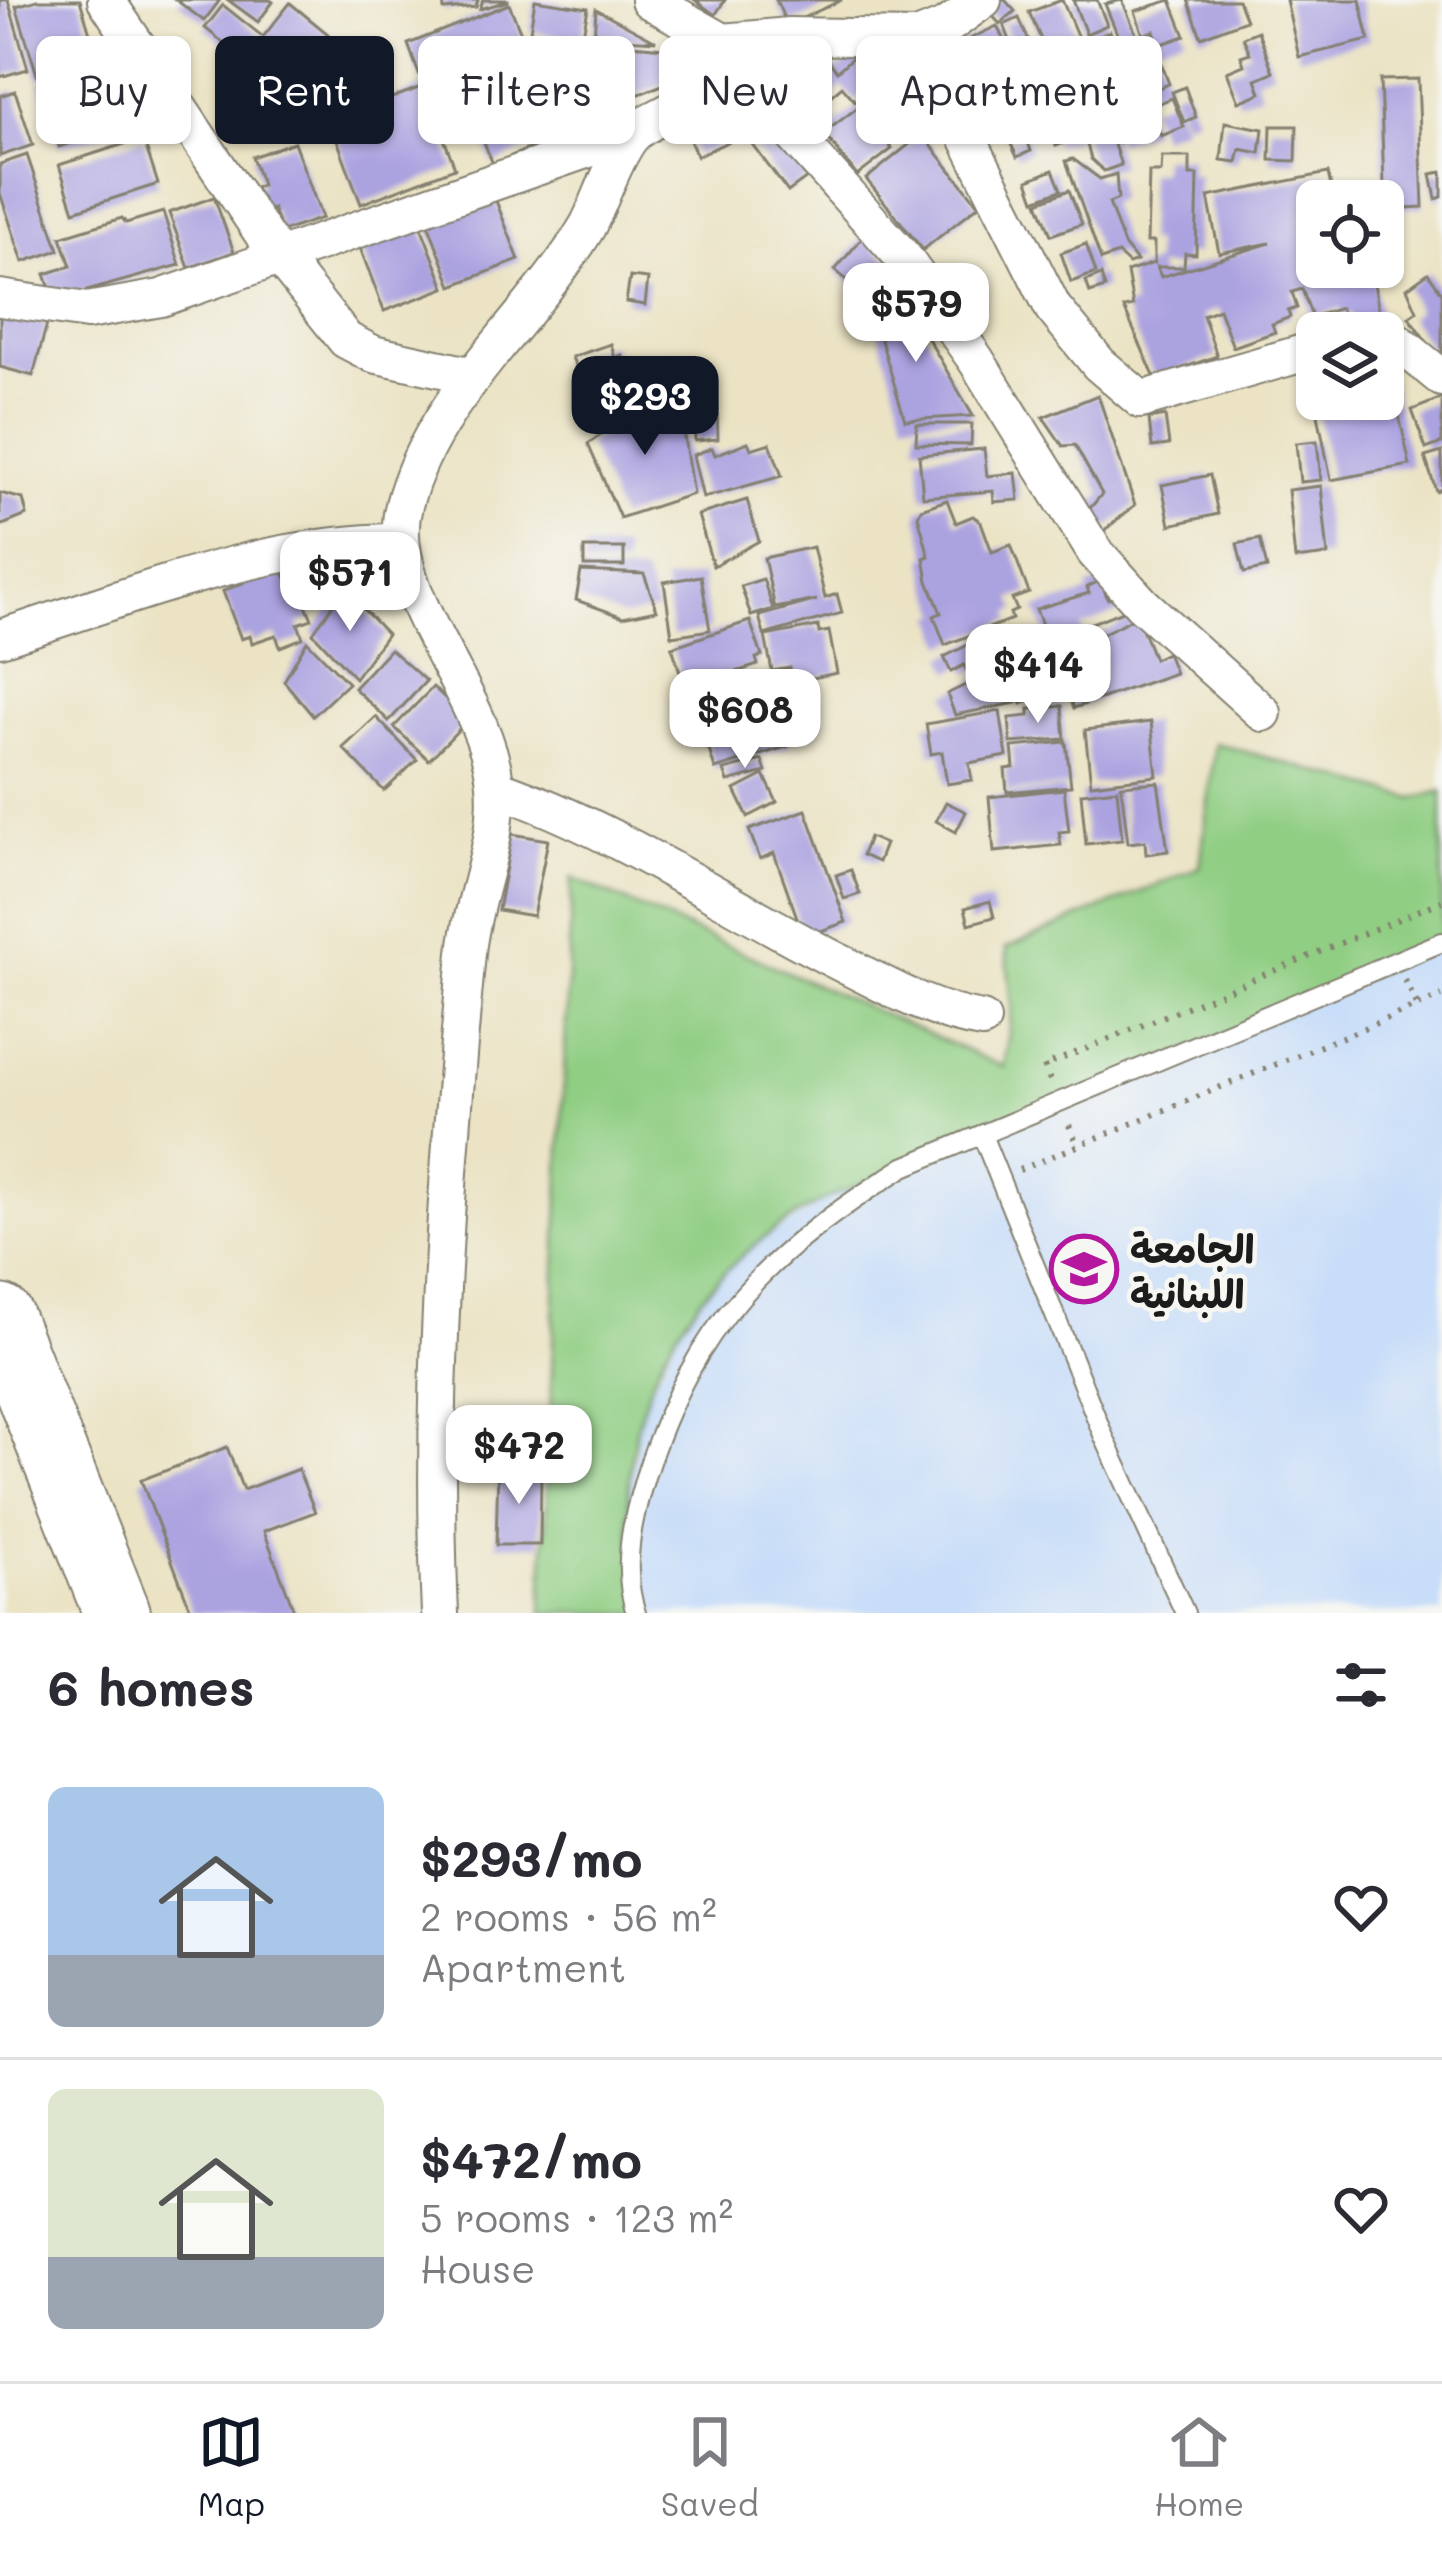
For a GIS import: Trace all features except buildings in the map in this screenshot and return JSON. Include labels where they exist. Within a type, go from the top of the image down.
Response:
[{"type":"highway","points":[[0,1318],[117,1613]]},
{"type":"highway","points":[[0,1434],[73,1613]]},
{"type":"street","points":[[106,0],[280,260],[356,347],[474,376]]},
{"type":"street","points":[[649,0],[712,36]]},
{"type":"street","points":[[922,36],[947,26],[983,0]]},
{"type":"street","points":[[0,298],[86,310],[161,298],[603,144]]},
{"type":"street","points":[[440,1613],[434,1461],[463,1019],[468,950],[492,837],[496,788],[464,685],[417,597],[400,542],[404,502],[474,376],[542,294],[587,226],[628,144]]},
{"type":"street","points":[[802,144],[903,257],[976,360],[1095,552],[1142,604],[1263,713]]},
{"type":"street","points":[[970,144],[1053,308],[1099,364],[1141,400],[1296,355]]},
{"type":"street","points":[[1404,347],[1442,378]]},
{"type":"street","points":[[0,638],[215,569],[332,542],[400,542]]},
{"type":"street","points":[[496,788],[556,808],[793,939],[945,1014],[982,1020]]},
{"type":"lane","points":[[636,1613],[630,1525],[667,1408],[711,1330],[750,1283],[835,1210],[904,1167],[1442,942]]},
{"type":"lane","points":[[1395,961],[1442,952]]},
{"type":"lane","points":[[982,1136],[1104,1437],[1185,1613]]},
{"type":"path","points":[[1078,1146],[1044,1066],[1442,901]]},
{"type":"path","points":[[999,1178],[1442,996]]},
{"type":"shaded area","name":"الجامعة اللبنانية","points":[[1442,945],[1442,1613],[645,1613],[627,1513],[641,1408],[689,1311],[739,1256],[832,1196]]},
{"type":"green space","points":[[1215,743],[1414,799],[1442,791],[1442,945],[832,1196],[775,1230],[726,1271],[687,1317],[658,1368],[638,1424],[629,1484],[631,1547],[645,1613],[542,1613],[572,878],[1004,1067],[1012,1006],[1006,948],[1200,867]]},
{"type":"place","name":"الجامعة اللبنانية","points":[[1084,1269]]}]
